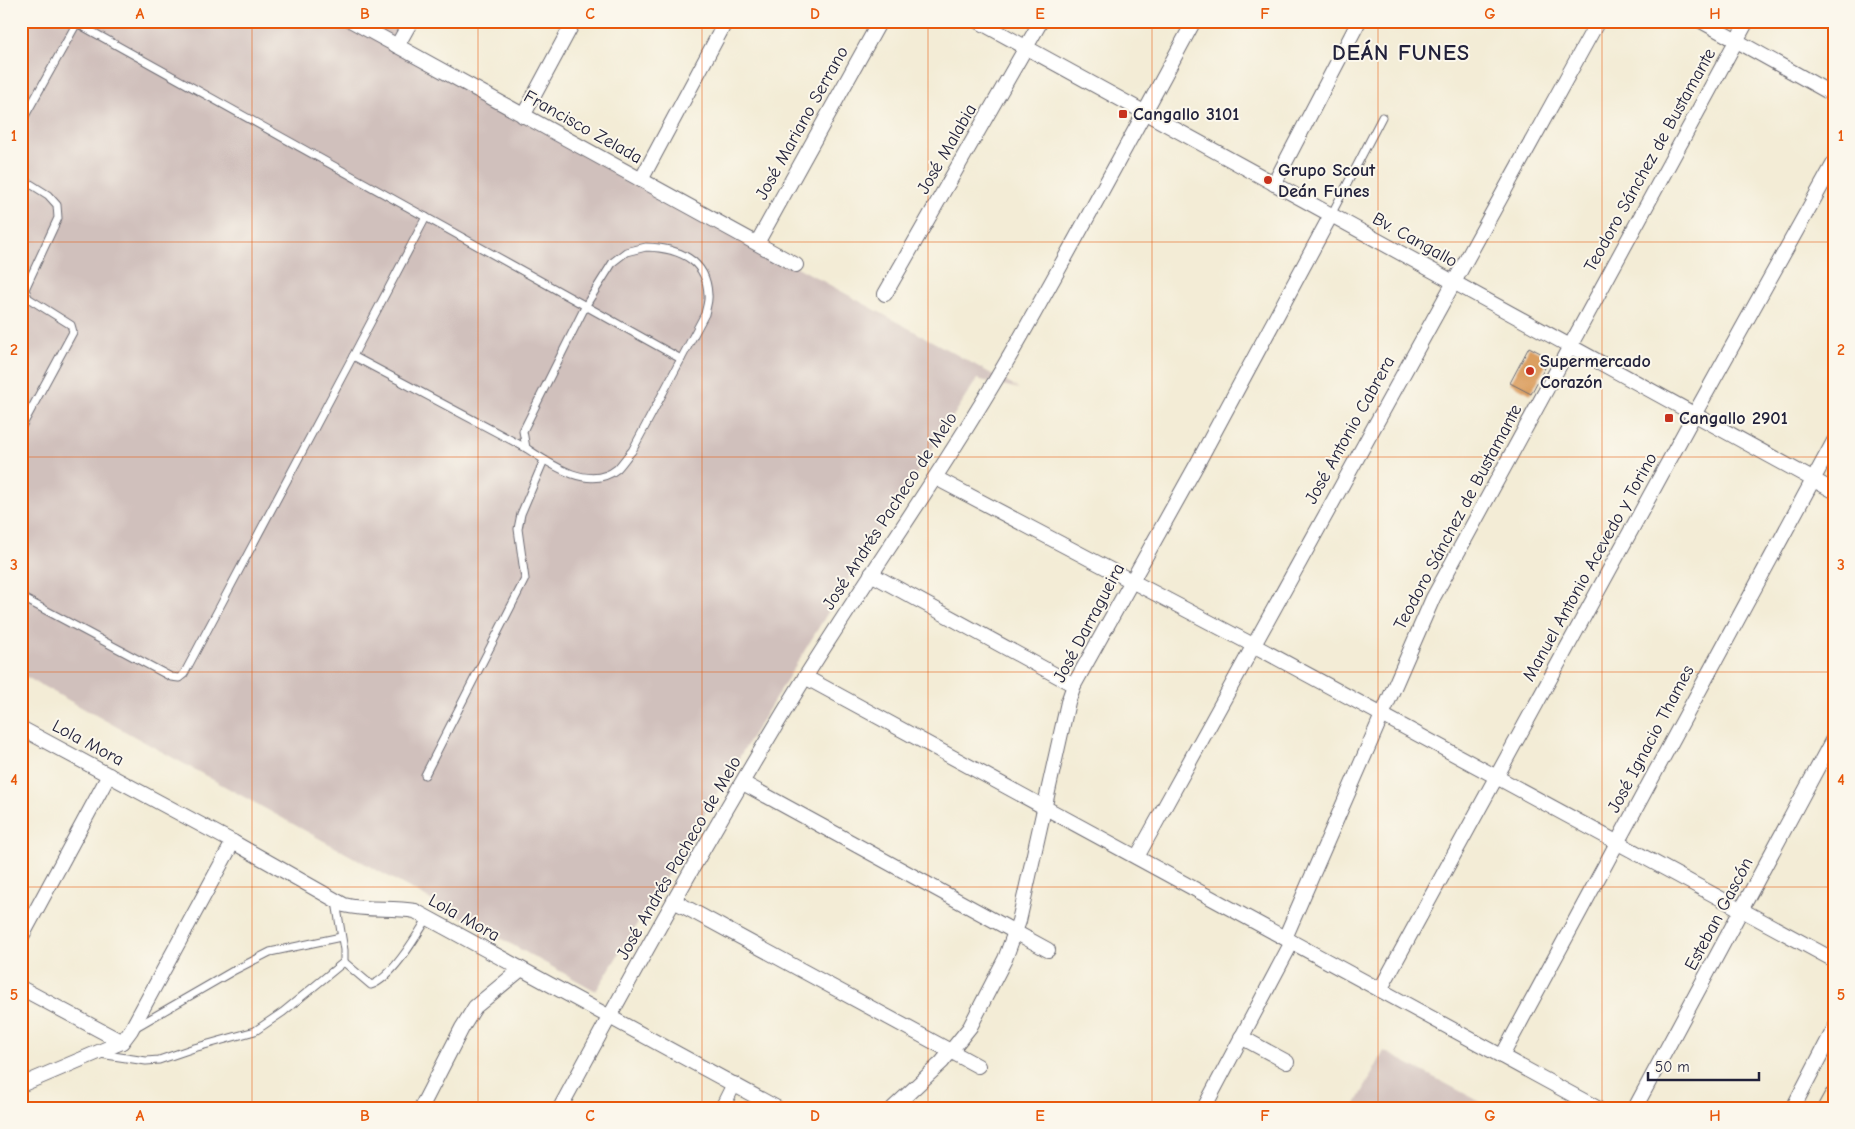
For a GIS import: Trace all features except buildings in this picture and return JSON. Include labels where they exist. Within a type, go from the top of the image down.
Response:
[{"type":"main road","points":[[1828,1108],[1834,1097]]},
{"type":"street","name":"Francisco Zelada","points":[[352,21],[796,265]]},
{"type":"street","points":[[397,46],[410,21]]},
{"type":"street","points":[[523,116],[574,21]]},
{"type":"street","points":[[641,180],[726,21]]},
{"type":"street","name":"José Mariano Serrano","points":[[757,243],[880,21]]},
{"type":"street","name":"Bv. Cangallo","points":[[978,21],[1834,491]]},
{"type":"street","name":"José Malabia","points":[[885,294],[1041,21]]},
{"type":"street","name":"José Andrés Pacheco de Melo","points":[[609,1017],[674,901],[805,677],[871,574],[936,478],[1011,354],[1194,21]]},
{"type":"street","points":[[1274,184],[1360,21]]},
{"type":"street","name":"José Antonio Cabrera","points":[[1137,857],[1452,282],[1598,21]]},
{"type":"street","points":[[1701,21],[1834,95]]},
{"type":"street","name":"Teodoro Sánchez de Bustamante","points":[[1204,1108],[1288,940],[1433,598],[1747,21]]},
{"type":"street","name":"Manuel Antonio Acevedo y Torino","points":[[1380,990],[1834,163]]},
{"type":"street","name":"José Darragueira","points":[[893,1108],[942,1062],[970,1027],[1005,959],[1016,931],[1046,808],[1068,702],[1074,685],[1196,466],[1331,216]]},
{"type":"street","name":"José Ignacio Thames","points":[[1502,1056],[1834,440]]},
{"type":"street","points":[[936,478],[1382,715],[1834,960]]},
{"type":"street","points":[[871,574],[1074,685]]},
{"type":"street","points":[[805,677],[1597,1108]]},
{"type":"street","name":"Lola Mora","points":[[21,728],[233,842],[344,905],[359,908],[415,911],[520,970],[777,1108]]},
{"type":"street","name":"Esteban Gascón","points":[[1635,1108],[1834,738]]},
{"type":"street","points":[[21,938],[109,775]]},
{"type":"street","points":[[743,783],[1048,950]]},
{"type":"street","points":[[21,1085],[122,1042],[131,1030],[233,842]]},
{"type":"street","points":[[674,901],[978,1066]]},
{"type":"street","points":[[421,1108],[462,1028],[475,1007],[520,970]]},
{"type":"street","points":[[21,988],[122,1042]]},
{"type":"street","points":[[560,1108],[609,1017]]},
{"type":"street","points":[[1793,1108],[1834,1029]]},
{"type":"street","points":[[1241,1037],[1287,1062]]},
{"type":"street","points":[[722,1108],[734,1084]]},
{"type":"lane","points":[[21,27],[24,21]]},
{"type":"lane","points":[[21,124],[76,22],[681,359]]},
{"type":"lane","points":[[1331,216],[1382,117]]},
{"type":"lane","points":[[21,178],[48,195],[56,205],[58,218],[23,288],[28,298],[71,325],[73,332],[21,428]]},
{"type":"lane","points":[[21,597],[171,677],[179,678],[184,674],[426,217]]},
{"type":"lane","points":[[353,356],[568,472],[591,478],[606,475],[616,469],[632,451],[705,314],[709,296],[707,282],[699,266],[686,256],[665,248],[646,247],[626,252],[613,262],[586,305],[527,420],[523,431],[526,448]]},
{"type":"lane","points":[[425,776],[525,579],[518,529],[521,514],[544,460]]},
{"type":"lane","points":[[335,900],[344,950],[344,962],[371,985],[380,982],[411,944],[427,919]]},
{"type":"lane","points":[[131,1030],[233,971],[270,952],[341,937]]},
{"type":"lane","points":[[97,1054],[146,1061],[159,1060],[255,1031],[291,1006],[344,962]]},
{"type":"shaded area","points":[[21,21],[401,21],[390,43],[1019,389],[977,379],[838,596],[596,991],[21,674]]},
{"type":"shaded area","points":[[1384,1051],[1492,1108],[1354,1108]]},
{"type":"place","name":"Cangallo 3101","points":[[1123,114]]},
{"type":"place","name":"Grupo Scout Deán Funes","points":[[1268,180]]},
{"type":"place","name":"Supermercado Corazón","points":[[1530,371]]},
{"type":"place","name":"Cangallo 2901","points":[[1669,418]]},
{"type":"district","name":"DEÁN FUNES","points":[[1401,53]]}]
